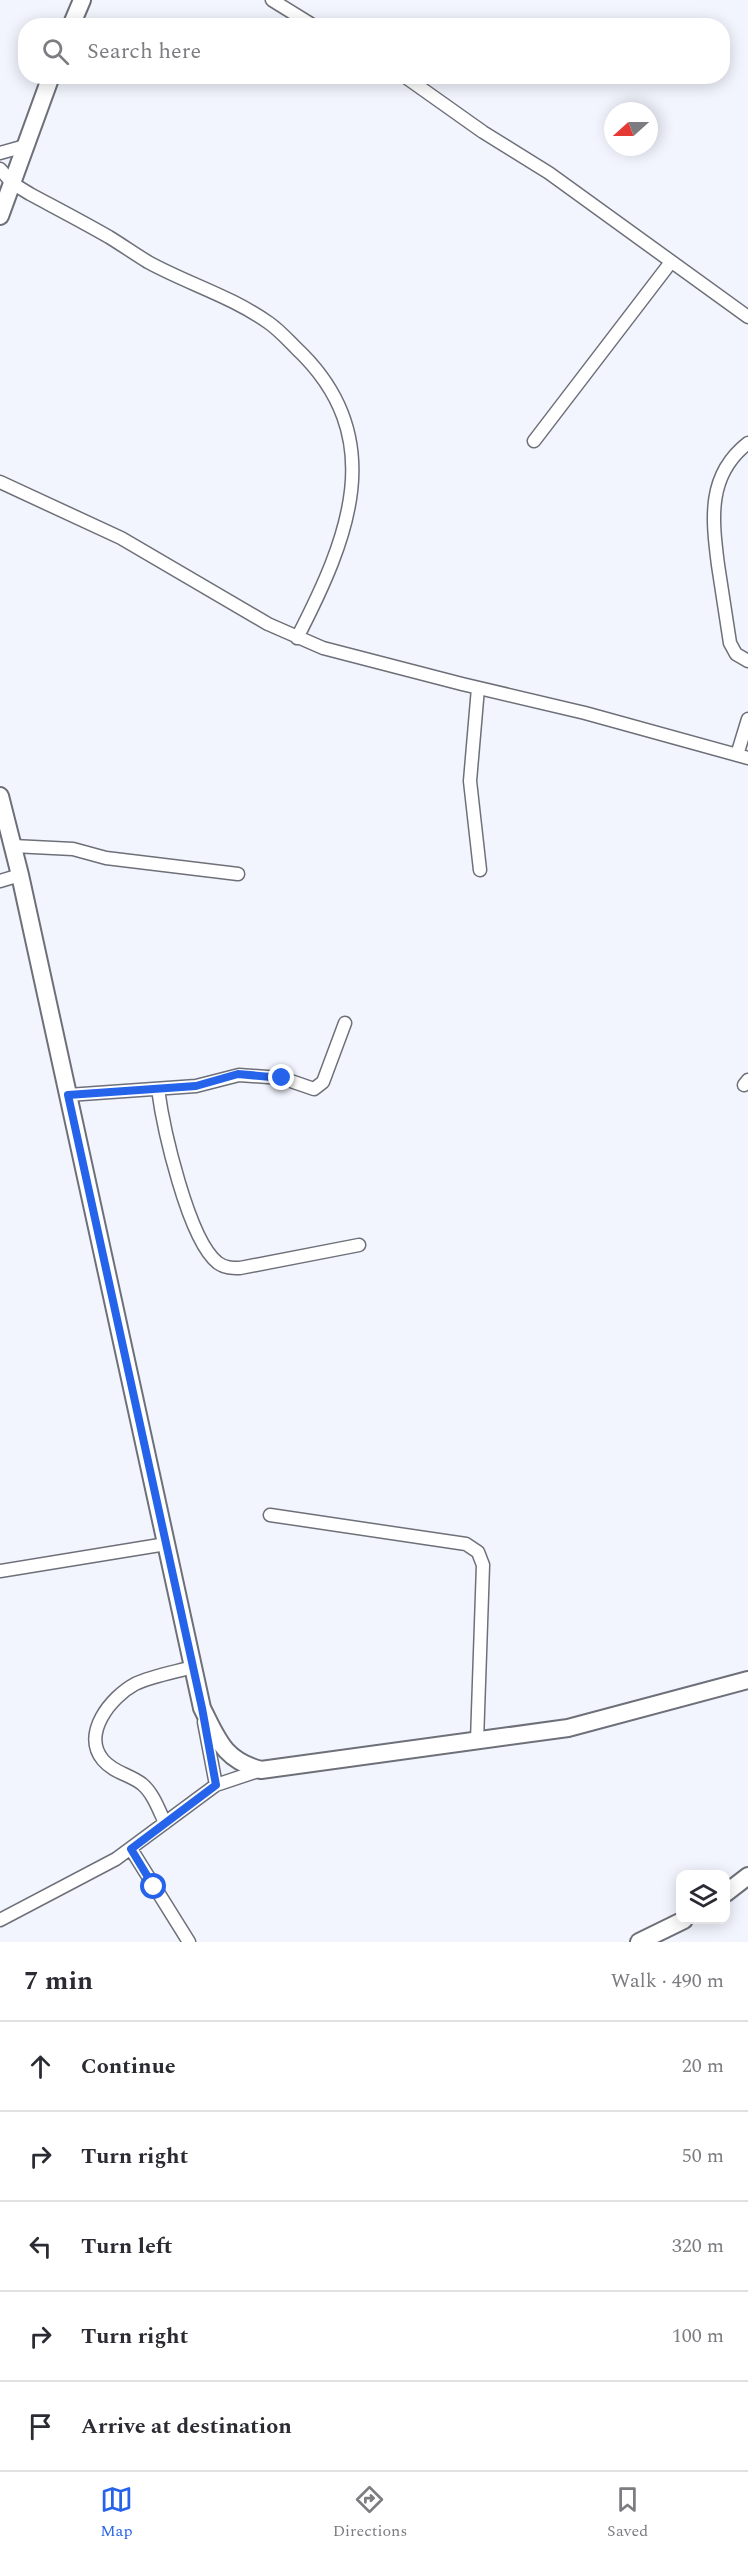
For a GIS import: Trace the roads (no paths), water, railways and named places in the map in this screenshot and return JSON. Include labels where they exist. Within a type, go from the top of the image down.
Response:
[{"type":"street","points":[[74,18],[82,0]]},
{"type":"street","points":[[272,0],[301,18]]},
{"type":"street","points":[[0,216],[48,84]]},
{"type":"street","points":[[415,84],[483,132],[549,172],[748,317]]},
{"type":"street","points":[[0,153],[25,146]]},
{"type":"street","points":[[0,169],[12,183],[148,262],[221,294],[271,324],[308,359],[331,386],[347,428],[352,492],[345,530],[317,598],[297,638]]},
{"type":"street","points":[[534,441],[670,262]]},
{"type":"street","points":[[748,442],[725,467],[719,479],[712,517],[730,643],[736,654],[748,662]]},
{"type":"street","points":[[0,482],[121,538],[237,607],[297,638],[365,659],[585,713],[743,757],[748,719]]},
{"type":"street","points":[[478,688],[470,781],[480,870]]},
{"type":"street","points":[[0,796],[20,875],[202,1708],[216,1785]]},
{"type":"street","points":[[13,846],[57,847],[106,858],[238,874]]},
{"type":"street","points":[[0,880],[20,875]]},
{"type":"street","points":[[68,1095],[196,1086],[238,1074],[282,1078],[314,1089],[323,1082],[345,1023]]},
{"type":"street","points":[[158,1089],[162,1124],[175,1170],[194,1222],[217,1263],[227,1268],[240,1268],[359,1245]]},
{"type":"street","points":[[270,1515],[466,1544],[478,1552],[483,1565],[477,1741]]},
{"type":"street","points":[[0,1572],[166,1544]]},
{"type":"street","points":[[165,1823],[150,1792],[140,1782],[113,1770],[100,1758],[95,1740],[97,1724],[113,1703],[134,1685],[193,1667]]},
{"type":"street","points":[[0,1920],[131,1849],[216,1785],[261,1770],[568,1728],[748,1680]]},
{"type":"street","points":[[202,1708],[225,1751],[233,1759],[261,1770]]},
{"type":"street","points":[[131,1849],[189,1942]]},
{"type":"street","points":[[730,1890],[748,1876]]},
{"type":"street","points":[[639,1942],[676,1924]]}]
